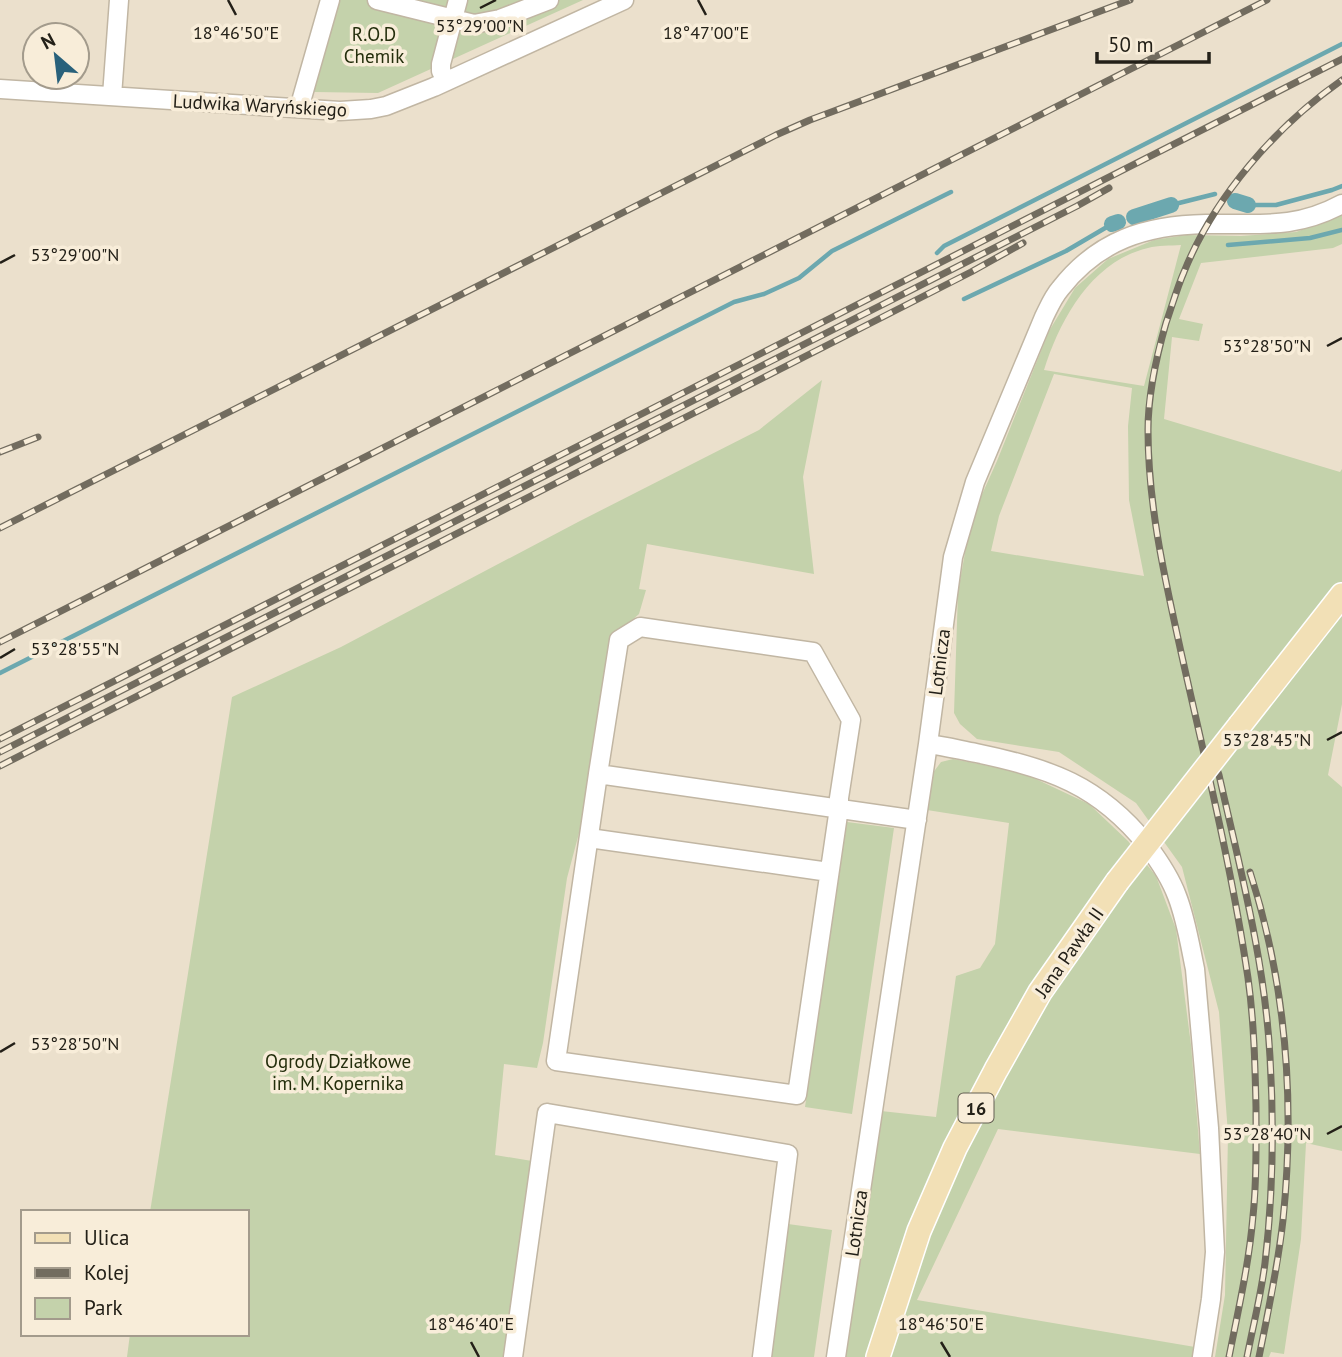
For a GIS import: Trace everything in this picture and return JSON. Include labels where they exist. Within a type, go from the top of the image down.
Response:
[{"type":"main road","name":"Jana Pawła II","points":[[878,1357],[919,1231],[955,1148],[1040,992],[1117,882],[1342,595]]},
{"type":"street","points":[[112,96],[119,0]]},
{"type":"street","points":[[301,108],[330,0]]},
{"type":"street","points":[[377,0],[474,24],[500,19],[548,0]]},
{"type":"street","points":[[446,81],[441,64],[458,0]]},
{"type":"street","name":"Ludwika Waryńskiego","points":[[0,89],[340,111],[372,109],[386,106],[446,81],[624,0]]},
{"type":"street","name":"Lotnicza","points":[[836,1357],[917,820],[953,557],[975,482],[1044,317],[1058,291],[1076,270],[1103,248],[1139,233],[1183,225],[1280,224],[1300,220],[1342,204]]},
{"type":"street","points":[[640,627],[813,652],[851,720],[839,808],[797,1095],[556,1061],[619,640],[640,627]]},
{"type":"street","points":[[928,744],[1018,762],[1052,773],[1085,789],[1133,828],[1162,865],[1178,896],[1195,969],[1213,1188],[1215,1252],[1202,1357]]},
{"type":"street","points":[[598,774],[917,820]]},
{"type":"street","points":[[589,838],[829,872]]},
{"type":"street","points":[[513,1357],[547,1113],[788,1154],[762,1357]]},
{"type":"green space","name":"R.O.D Chemik","points":[[339,0],[583,0],[378,93],[314,92]]},
{"type":"green space","points":[[1342,215],[1342,244],[1333,248],[1201,263],[1179,319],[1203,324],[1199,341],[1172,337],[1164,419],[1340,472],[1342,469],[1342,704],[1328,775],[1342,787],[1342,1151],[1306,1143],[1301,1239],[1284,1354],[1271,1352],[1269,1357],[1215,1357],[1225,1295],[1228,1134],[1219,1012],[1182,867],[1136,803],[1059,752],[977,739],[960,724],[954,713],[958,592],[971,519],[1049,331],[1075,288],[1108,259],[1154,240],[1186,235],[1241,236],[1296,232]],"holes":[[[1181,245],[1144,386],[1044,370],[1069,312],[1081,295],[1110,265],[1128,255],[1152,247]],[[1054,374],[1132,388],[1128,426],[1129,500],[1144,576],[991,551],[999,516]]]},
{"type":"green space","name":"Ogrody Działkowe im. M. Kopernika","points":[[822,380],[803,477],[814,574],[647,544],[639,589],[646,590],[639,614],[613,637],[586,807],[567,878],[537,1068],[504,1064],[495,1155],[532,1161],[503,1357],[127,1357],[130,1336],[248,1336],[248,1210],[150,1210],[232,697],[341,647],[759,430]]},
{"type":"green space","points":[[953,759],[1021,772],[1089,804],[1128,841],[1156,876],[1176,929],[1191,1045],[1200,1154],[998,1129],[917,1300],[1195,1347],[1193,1357],[846,1357],[881,1111],[936,1117],[956,976],[980,968],[995,944],[1009,823],[927,810],[932,774],[941,762]]},
{"type":"green space","points":[[847,822],[894,828],[852,1114],[805,1107]]},
{"type":"green space","points":[[788,1224],[832,1230],[814,1357],[770,1357]]},
{"type":"waterway","points":[[937,253],[944,246],[1342,44]]},
{"type":"waterway","points":[[1248,205],[1276,205],[1342,186]]},
{"type":"waterway","points":[[0,673],[734,302],[764,294],[799,278],[832,251],[951,192]]},
{"type":"waterway","points":[[1171,205],[1215,194]]},
{"type":"waterway","points":[[1235,201],[1248,205]]},
{"type":"waterway","points":[[1134,217],[1171,205]]},
{"type":"waterway","points":[[1112,224],[1118,222]]},
{"type":"waterway","points":[[964,299],[1066,251],[1112,224]]},
{"type":"waterway","points":[[1228,245],[1310,238],[1342,230]]},
{"type":"railway","points":[[0,528],[776,135],[1130,0]]},
{"type":"railway","points":[[0,642],[1267,0]]},
{"type":"railway","points":[[0,739],[1342,59]]},
{"type":"railway","points":[[1229,1357],[1246,1270],[1254,1202],[1256,1107],[1252,1010],[1242,937],[1226,855],[1158,542],[1149,458],[1149,403],[1159,349],[1181,278],[1212,217],[1230,190],[1271,141],[1317,98],[1342,80]]},
{"type":"railway","points":[[0,752],[1109,188]]},
{"type":"railway","points":[[0,766],[971,272],[1023,243]]},
{"type":"railway","points":[[0,452],[38,437]]},
{"type":"railway","points":[[1212,755],[1219,775],[1250,915],[1263,986],[1270,1057],[1270,1212],[1263,1275],[1247,1357]]},
{"type":"railway","points":[[1250,872],[1272,957],[1279,1000],[1288,1132],[1283,1220],[1259,1357]]}]
